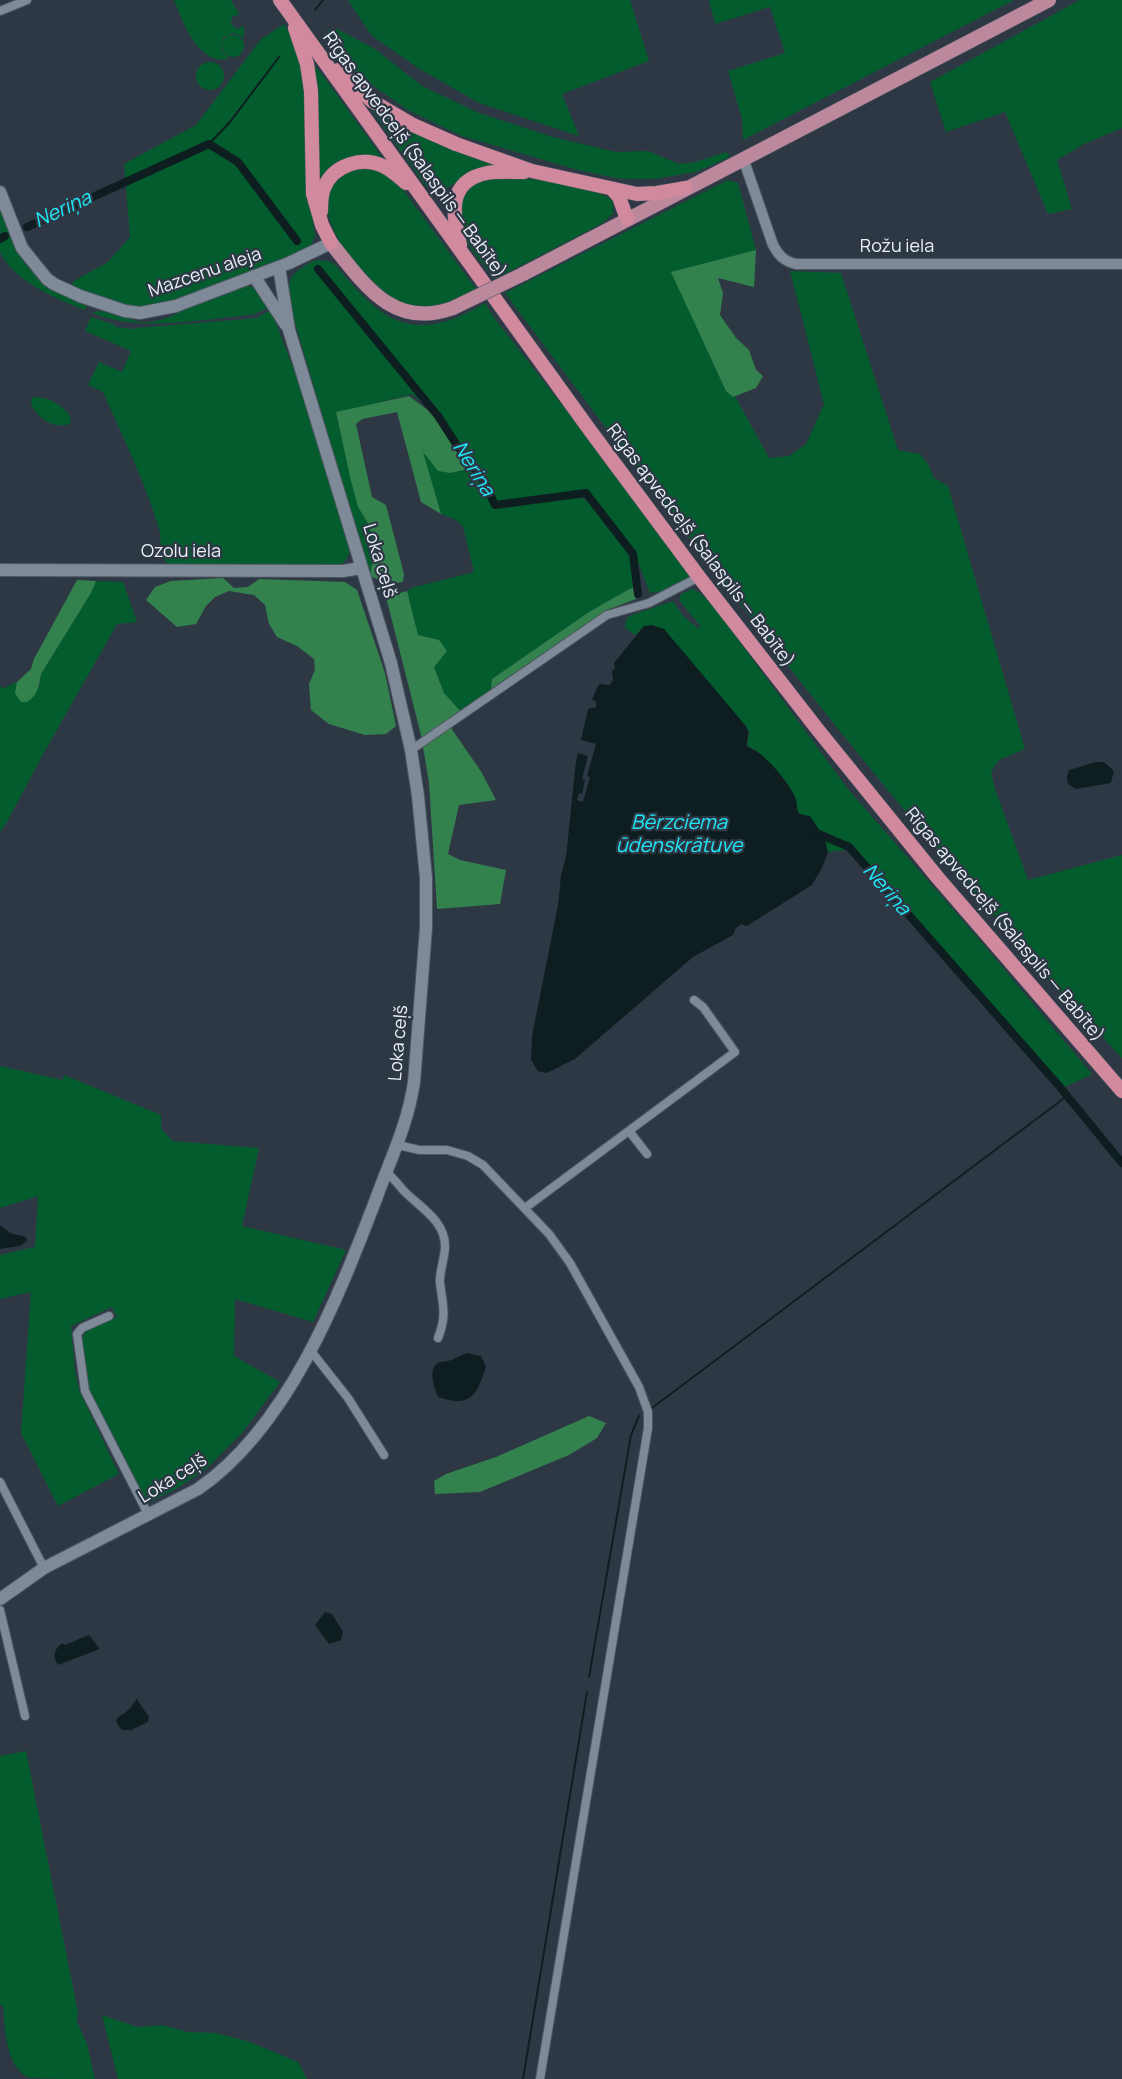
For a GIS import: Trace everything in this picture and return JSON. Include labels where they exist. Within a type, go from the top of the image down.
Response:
[{"type":"highway","name":"Rīgas apvedceļš (Salaspils — Babīte)","points":[[280,0],[589,429],[699,577],[811,721],[938,878],[1122,1091]]},
{"type":"highway","points":[[289,12],[303,50],[309,75],[313,120],[314,194],[320,219],[331,243]]},
{"type":"highway","points":[[315,48],[372,101],[413,125],[456,144],[532,171],[613,190],[647,195],[686,188]]},
{"type":"highway","points":[[320,219],[324,188],[329,179],[341,169],[359,162],[384,167],[422,197]]},
{"type":"highway","points":[[462,253],[453,210],[456,196],[463,186],[474,177],[487,173],[532,171]]},
{"type":"highway","points":[[613,190],[619,197],[627,219]]},
{"type":"main road","points":[[331,243],[366,286],[399,310],[429,314],[453,308],[523,274],[1049,0]]},
{"type":"main road","name":"Mazcenu aleja","points":[[0,192],[15,234],[37,268],[54,284],[125,311],[140,313],[176,306],[279,267],[331,243]]},
{"type":"main road","name":"Loka ceļš","points":[[0,1599],[44,1568],[198,1489],[214,1478],[248,1443],[273,1410],[311,1351],[337,1298],[398,1145],[410,1107],[414,1083],[426,928],[426,878],[411,750],[392,663],[289,330],[279,267]]},
{"type":"main road","name":"Loka ceļš","points":[[254,276],[289,330]]},
{"type":"main road","name":"Ozolu iela","points":[[0,570],[343,571],[361,568]]},
{"type":"street","points":[[0,11],[27,0]]},
{"type":"street","name":"Rožu iela","points":[[743,158],[778,255],[796,264],[1122,264]]},
{"type":"street","points":[[411,750],[607,615],[649,603],[699,577]]},
{"type":"street","points":[[525,1208],[737,1055],[703,1007],[694,1000]]},
{"type":"street","points":[[629,1131],[647,1154]]},
{"type":"street","points":[[398,1145],[419,1150],[447,1150],[468,1156],[483,1165],[525,1208],[549,1234],[570,1263],[639,1387],[648,1412],[648,1428],[641,1473],[540,2079]]},
{"type":"street","points":[[386,1172],[394,1178],[402,1190],[434,1218],[442,1230],[445,1246],[440,1280],[445,1322],[438,1338]]},
{"type":"street","points":[[109,1316],[82,1328],[77,1334],[85,1391],[149,1516]]},
{"type":"street","points":[[311,1351],[348,1398],[384,1455]]},
{"type":"street","points":[[0,1482],[44,1568]]},
{"type":"street","points":[[0,1610],[25,1716]]},
{"type":"green space","points":[[174,0],[231,0],[239,14],[232,17],[231,24],[237,29],[244,26],[244,38],[233,33],[223,38],[221,50],[229,59],[209,56],[200,49],[187,30]]},
{"type":"green space","points":[[348,0],[630,0],[649,61],[562,94],[579,136],[479,103],[418,68],[371,35]]},
{"type":"green space","points":[[709,0],[1014,0],[743,140],[742,119],[728,71],[785,53],[770,7],[715,24]]},
{"type":"green space","points":[[1080,0],[1122,0],[1122,128],[1084,144],[1057,160],[1072,209],[1048,214],[1005,112],[946,132],[930,82]]},
{"type":"green space","points":[[284,24],[295,43],[306,82],[310,199],[315,237],[310,247],[301,253],[177,301],[147,306],[128,306],[71,286],[74,281],[108,262],[130,237],[124,164],[196,125],[261,39]]},
{"type":"green space","points":[[337,29],[375,49],[422,86],[479,113],[553,137],[616,152],[648,151],[679,164],[696,162],[726,152],[730,155],[696,172],[654,179],[621,179],[578,170],[462,136],[408,110],[362,78],[325,35],[328,30]]},
{"type":"green space","points":[[233,35],[241,38],[244,46],[241,54],[233,57],[225,54],[222,46],[225,38]]},
{"type":"green space","points":[[210,62],[220,66],[224,76],[220,86],[210,90],[200,86],[196,76],[200,66]]},
{"type":"green space","points":[[312,62],[321,73],[384,160],[318,178]]},
{"type":"green space","points":[[365,101],[497,165],[460,180],[447,188],[431,189],[426,186]]},
{"type":"green space","points":[[366,167],[378,170],[398,183],[476,289],[442,304],[420,307],[398,300],[375,285],[354,263],[338,238],[328,213],[328,191],[340,175]]},
{"type":"green space","points":[[504,177],[562,183],[593,190],[613,202],[613,214],[601,224],[495,279],[477,257],[463,233],[460,209],[466,194],[477,182],[487,178]]},
{"type":"green space","points":[[728,180],[738,183],[756,250],[672,272],[726,391],[736,398],[769,458],[789,456],[806,444],[824,404],[790,271],[841,273],[898,450],[920,454],[928,464],[934,478],[948,486],[1025,749],[999,760],[991,772],[1028,880],[1122,855],[1122,1058],[958,874],[880,780],[727,587],[505,293]]},
{"type":"green space","points":[[0,206],[12,240],[23,261],[39,279],[53,289],[87,306],[84,310],[36,287],[15,272],[6,262],[0,252]]},
{"type":"green space","points":[[756,250],[754,287],[718,278],[723,293],[720,315],[736,338],[749,350],[756,370],[763,376],[756,388],[733,397],[726,391],[671,272]]},
{"type":"green space","points":[[316,260],[329,261],[335,265],[381,312],[409,324],[425,325],[449,321],[485,303],[495,319],[691,571],[689,577],[663,591],[650,593],[635,554],[587,491],[496,501],[487,482],[440,417],[412,394],[336,413],[358,507],[368,523],[375,547],[370,576],[293,316],[290,281],[298,271]]},
{"type":"green space","points":[[240,286],[254,287],[269,307],[255,314],[166,323],[128,322],[92,313],[103,311],[137,321],[151,322],[167,318]]},
{"type":"green space","points":[[271,310],[303,394],[350,545],[348,557],[339,566],[171,565],[163,559],[159,529],[147,495],[103,392],[88,385],[99,362],[122,372],[131,351],[85,331],[91,317],[115,325],[115,327],[134,329],[256,318]]},
{"type":"green space","points":[[409,396],[437,417],[473,468],[450,473],[438,471],[423,452],[441,514],[421,502],[397,412],[362,419],[356,424],[372,497],[386,505],[404,574],[403,582],[385,585],[370,576],[375,546],[368,523],[358,507],[336,412]]},
{"type":"green space","points":[[32,398],[51,401],[61,407],[69,414],[70,424],[57,425],[47,422],[31,404]]},
{"type":"green space","points":[[422,451],[439,471],[450,473],[473,468],[484,482],[496,506],[579,497],[590,502],[632,557],[633,587],[589,612],[492,679],[491,689],[461,712],[444,693],[434,666],[439,640],[418,635],[407,592],[411,588],[474,572],[463,526],[456,520],[441,514]]},
{"type":"green space","points":[[223,578],[234,588],[248,587],[259,579],[345,582],[357,590],[385,673],[396,726],[386,734],[365,735],[329,724],[311,710],[309,684],[315,670],[314,659],[297,646],[277,637],[269,624],[265,605],[254,595],[229,591],[215,597],[206,606],[196,624],[177,627],[146,600],[155,587],[171,581]]},
{"type":"green space","points":[[77,580],[96,581],[91,593],[41,674],[36,693],[27,702],[21,702],[15,693],[17,682],[31,669],[34,659]]},
{"type":"green space","points":[[96,581],[123,582],[137,622],[117,624],[0,832],[0,687],[4,688],[17,682],[15,693],[39,688],[41,674],[91,593]]},
{"type":"green space","points":[[633,587],[636,599],[607,610],[491,689],[492,679],[589,612]]},
{"type":"green space","points":[[692,589],[708,600],[848,789],[1092,1074],[1059,1090],[847,850],[828,852],[821,832],[797,812],[795,797],[778,773],[757,751],[747,746],[749,731],[737,717],[644,626],[635,635],[625,628],[629,616],[673,601],[683,616],[698,628],[701,627],[679,600],[681,594]]},
{"type":"green space","points":[[407,591],[418,635],[439,640],[447,651],[434,667],[444,693],[461,712],[447,722],[482,773],[496,800],[459,805],[448,854],[460,860],[506,870],[500,904],[437,909],[429,783],[421,735],[386,597]]},
{"type":"green space","points":[[0,1066],[63,1080],[64,1075],[161,1115],[161,1128],[172,1141],[259,1148],[242,1226],[346,1250],[313,1322],[235,1299],[234,1356],[280,1382],[242,1433],[205,1470],[148,1503],[88,1387],[82,1338],[87,1330],[117,1317],[112,1307],[71,1326],[79,1390],[119,1474],[58,1506],[21,1433],[31,1292],[0,1299],[0,1255],[35,1247],[38,1196],[0,1208]]},
{"type":"green space","points":[[589,1416],[606,1423],[597,1438],[569,1455],[480,1492],[435,1494],[434,1481],[446,1474],[496,1457]]},
{"type":"green space","points":[[26,1751],[78,2013],[77,2022],[87,2044],[95,2079],[29,2078],[15,2065],[8,2046],[3,2005],[0,2005],[0,1756]]},
{"type":"green space","points":[[102,2015],[137,2027],[163,2025],[187,2032],[216,2033],[250,2042],[298,2062],[307,2079],[118,2079]]},
{"type":"water","name":"Bērzciema ūdenskrātuve","points":[[652,625],[664,629],[745,725],[748,734],[747,746],[764,757],[784,779],[795,797],[799,813],[810,816],[824,837],[828,852],[812,885],[747,926],[741,924],[733,935],[693,957],[575,1059],[547,1073],[538,1071],[531,1060],[532,1036],[558,905],[561,875],[566,857],[576,761],[588,709],[596,707],[596,702],[592,699],[599,684],[609,685],[613,681],[614,663],[644,626]]},
{"type":"water","points":[[1104,762],[1114,771],[1111,783],[1076,789],[1068,784],[1069,770]]},
{"type":"water","points":[[0,1225],[10,1233],[26,1237],[27,1241],[20,1246],[0,1249]]},
{"type":"water","points":[[467,1353],[481,1356],[486,1367],[475,1392],[471,1397],[458,1401],[438,1397],[432,1374],[435,1366],[439,1362]]},
{"type":"water","points":[[325,1612],[332,1614],[343,1632],[341,1640],[329,1644],[315,1625]]},
{"type":"water","points":[[89,1635],[100,1649],[58,1665],[55,1655],[62,1643],[65,1645]]},
{"type":"water","points":[[137,1699],[149,1717],[148,1722],[131,1730],[122,1730],[116,1720]]},
{"type":"pier","points":[[578,739],[596,744],[583,802],[577,800],[579,793],[582,794],[585,780],[582,779],[588,756],[575,752]]},
{"type":"waterway","points":[[315,10],[323,0]]},
{"type":"waterway","points":[[209,144],[230,122],[279,57]]},
{"type":"waterway","name":"Neriņa","points":[[27,227],[209,144],[238,162],[297,241]]},
{"type":"waterway","name":"Neriņa","points":[[0,239],[5,236]]},
{"type":"waterway","name":"Neriņa","points":[[318,269],[438,416],[485,483],[495,505],[586,493],[633,554],[638,594]]},
{"type":"waterway","name":"Neriņa","points":[[814,832],[849,847],[1059,1086],[1122,1163]]},
{"type":"waterway","points":[[652,1408],[1067,1096]]},
{"type":"waterway","points":[[589,1677],[631,1435],[639,1416]]},
{"type":"waterway","points":[[523,2079],[587,1692]]}]
